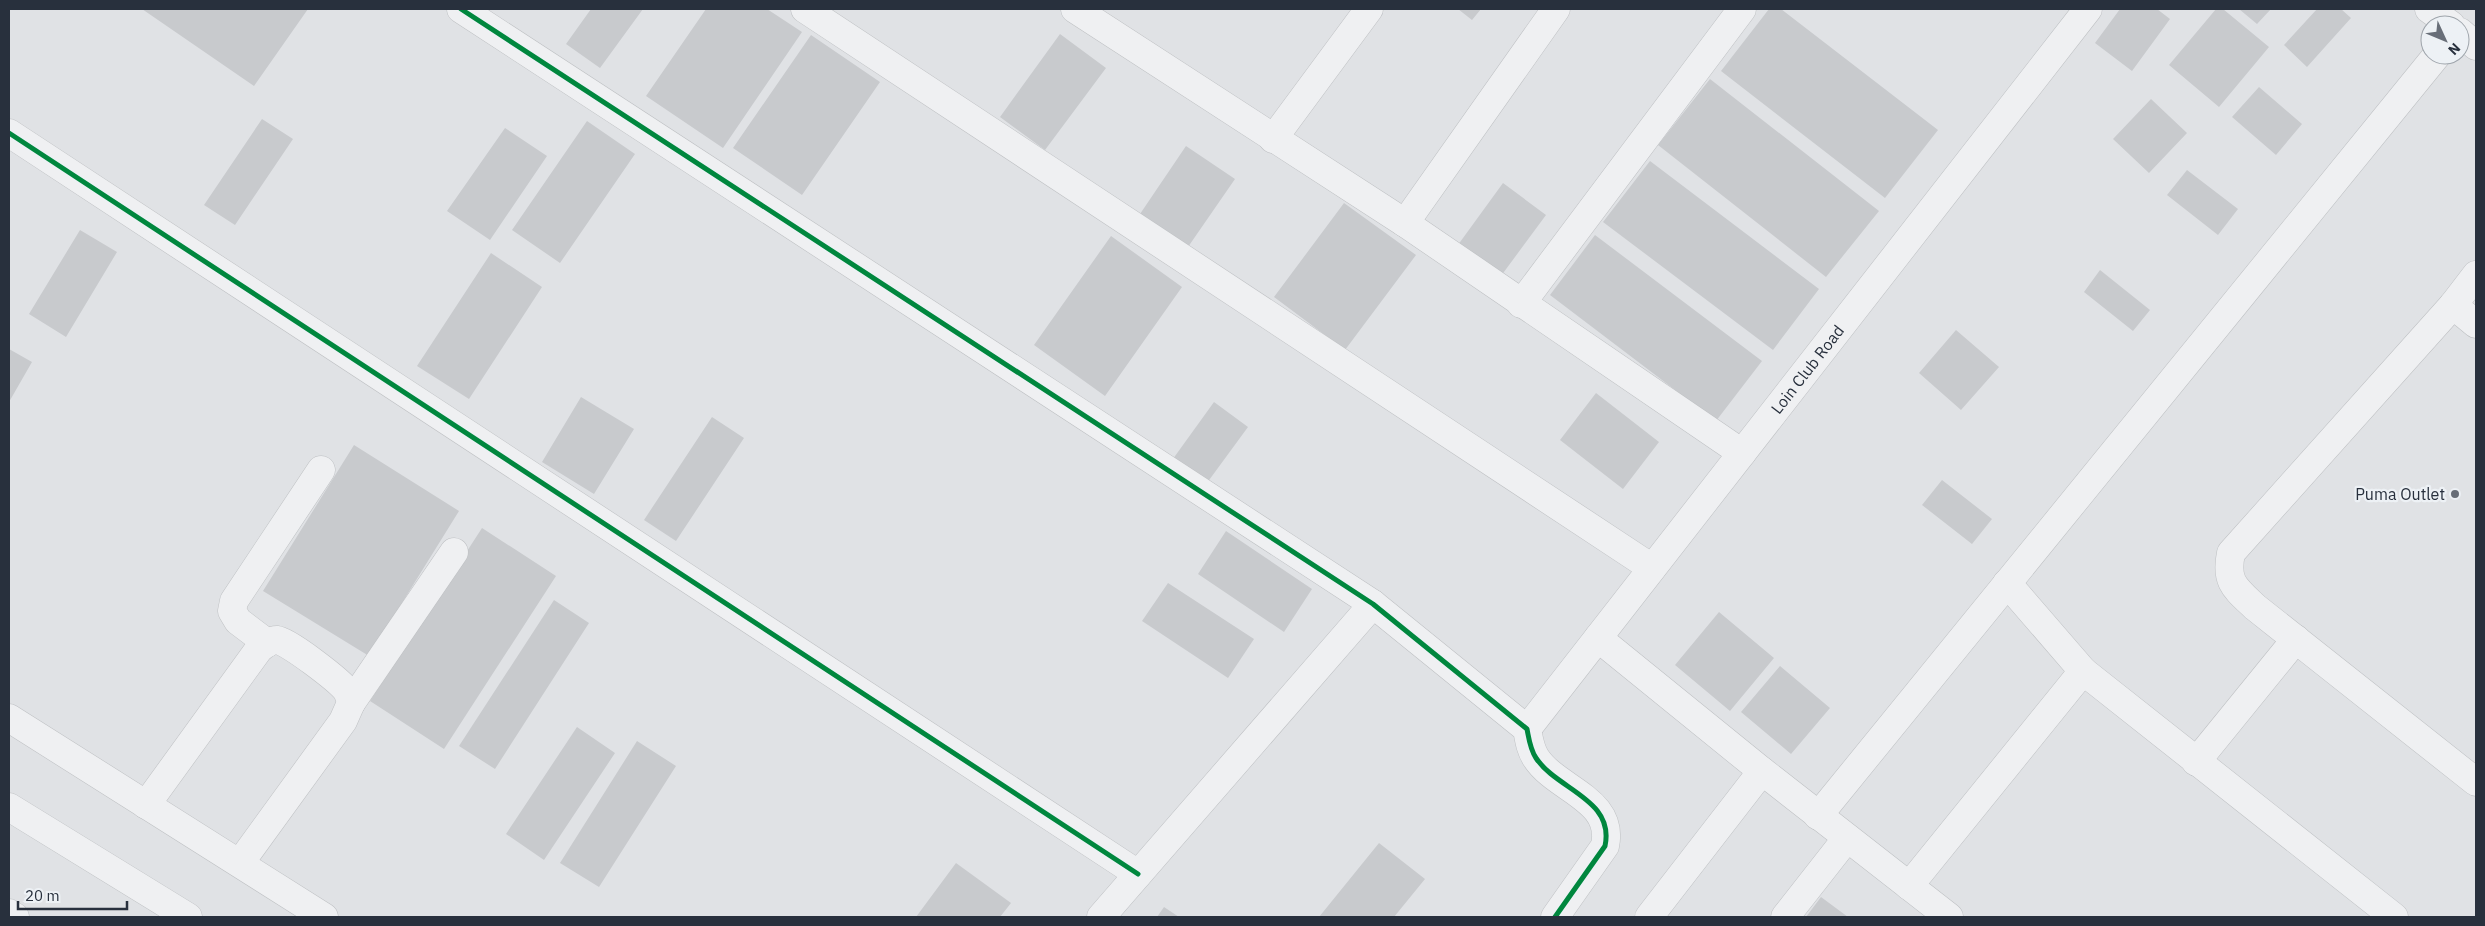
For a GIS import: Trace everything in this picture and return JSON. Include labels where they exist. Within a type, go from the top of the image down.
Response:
[{"type":"street","points":[[461,9],[1373,604],[1527,729],[1530,748],[1536,759],[1545,769],[1594,807],[1603,818],[1608,832],[1605,846],[1554,917]]},
{"type":"street","points":[[805,9],[1652,568]]},
{"type":"street","points":[[1075,9],[1405,223],[1521,304],[1742,453]]},
{"type":"street","points":[[1273,139],[1370,9]]},
{"type":"street","points":[[1405,223],[1556,9]]},
{"type":"street","points":[[1521,304],[1742,9]]},
{"type":"street","name":"Loin Club Road","points":[[1527,729],[2088,9]]},
{"type":"street","points":[[1818,816],[2430,65]]},
{"type":"street","points":[[9,133],[1138,874]]},
{"type":"street","points":[[2476,275],[2453,305],[2231,553],[2228,571],[2236,589],[2476,782]]},
{"type":"street","points":[[2453,305],[2476,324]]},
{"type":"street","points":[[267,643],[238,621],[232,611],[234,601],[321,470]]},
{"type":"street","points":[[240,863],[343,721],[351,703],[454,552]]},
{"type":"street","points":[[2006,583],[2083,670],[2196,762],[2394,917]]},
{"type":"street","points":[[1101,917],[1373,604]]},
{"type":"street","points":[[1598,638],[1818,816],[1949,917]]},
{"type":"street","points":[[2196,762],[2296,639]]},
{"type":"street","points":[[146,806],[259,649],[267,643],[276,640],[286,644],[333,676],[347,692],[351,703]]},
{"type":"street","points":[[1909,886],[2083,670]]},
{"type":"street","points":[[9,718],[324,917]]},
{"type":"street","points":[[1649,917],[1762,771]]},
{"type":"street","points":[[9,807],[188,917]]},
{"type":"street","points":[[1785,917],[1847,838]]},
{"type":"street","points":[[9,913],[15,917]]},
{"type":"building","points":[[142,9],[308,9],[254,86]]},
{"type":"building","points":[[591,9],[643,9],[600,68],[566,44]]},
{"type":"building","points":[[706,9],[767,9],[802,32],[723,148],[646,96]]},
{"type":"building","points":[[1458,9],[1481,9],[1472,20]]},
{"type":"building","points":[[1769,9],[1781,9],[1938,130],[1885,198],[1721,71]]},
{"type":"building","points":[[2120,9],[2157,9],[2170,19],[2132,71],[2095,43]]},
{"type":"building","points":[[2216,9],[2223,9],[2269,47],[2219,107],[2169,65]]},
{"type":"building","points":[[2239,9],[2271,9],[2257,24]]},
{"type":"building","points":[[2317,9],[2341,9],[2351,18],[2307,67],[2284,45]]},
{"type":"building","points":[[1060,34],[1106,68],[1045,150],[1000,117]]},
{"type":"building","points":[[811,35],[880,82],[802,195],[733,148]]},
{"type":"building","points":[[1710,79],[1879,211],[1826,277],[1658,145]]},
{"type":"building","points":[[2259,87],[2302,124],[2276,155],[2232,117]]},
{"type":"building","points":[[2151,99],[2187,133],[2149,173],[2113,139]]},
{"type":"building","points":[[262,119],[293,139],[235,225],[204,205]]},
{"type":"building","points":[[587,121],[635,154],[560,263],[512,230]]},
{"type":"building","points":[[505,128],[547,156],[490,240],[447,211]]},
{"type":"building","points":[[1186,146],[1235,179],[1188,247],[1140,214]]},
{"type":"building","points":[[1650,161],[1819,289],[1773,350],[1603,222]]},
{"type":"building","points":[[2187,170],[2238,209],[2218,235],[2167,195]]},
{"type":"building","points":[[1503,183],[1546,215],[1498,280],[1455,249]]},
{"type":"building","points":[[1344,203],[1416,255],[1345,350],[1274,297]]},
{"type":"building","points":[[80,230],[117,252],[66,337],[29,314]]},
{"type":"building","points":[[1595,235],[1762,361],[1716,421],[1550,295]]},
{"type":"building","points":[[1111,236],[1182,287],[1105,396],[1034,345]]},
{"type":"building","points":[[491,253],[542,287],[469,399],[417,366]]},
{"type":"building","points":[[2100,270],[2150,310],[2133,331],[2084,292]]},
{"type":"building","points":[[1956,330],[1999,367],[1961,410],[1919,373]]},
{"type":"building","points":[[9,349],[32,362],[9,402]]},
{"type":"building","points":[[1596,393],[1659,442],[1623,489],[1560,440]]},
{"type":"building","points":[[581,397],[634,429],[594,494],[542,462]]},
{"type":"building","points":[[1214,402],[1248,427],[1204,487],[1170,463]]},
{"type":"building","points":[[712,417],[744,438],[676,541],[644,520]]},
{"type":"building","points":[[354,445],[459,511],[369,656],[263,591]]},
{"type":"building","points":[[1942,480],[1992,519],[1972,544],[1922,505]]},
{"type":"building","points":[[482,528],[556,576],[444,749],[370,701]]},
{"type":"building","points":[[1226,531],[1312,589],[1284,632],[1198,574]]},
{"type":"building","points":[[1168,583],[1254,639],[1228,678],[1142,621]]},
{"type":"building","points":[[554,600],[589,623],[495,769],[459,746]]},
{"type":"building","points":[[1719,612],[1774,658],[1730,711],[1675,665]]},
{"type":"building","points":[[1780,666],[1830,708],[1791,754],[1741,712]]},
{"type":"building","points":[[577,727],[615,753],[544,860],[506,834]]},
{"type":"building","points":[[637,741],[676,766],[599,887],[560,863]]},
{"type":"building","points":[[1379,843],[1425,879],[1394,917],[1319,917]]},
{"type":"building","points":[[956,863],[1011,903],[1000,917],[916,917]]},
{"type":"building","points":[[1821,897],[1848,917],[1806,917]]},
{"type":"building","points":[[1164,907],[1179,917],[1157,917]]},
{"type":"cycle path","points":[[461,9],[1373,604],[1527,729],[1531,748],[1536,758],[1545,769],[1593,806],[1601,817],[1606,830],[1605,846],[1555,917]]},
{"type":"cycle path","points":[[9,133],[1138,874]]},
{"type":"place","name":"Puma Outlet","points":[[2455,494]]}]
